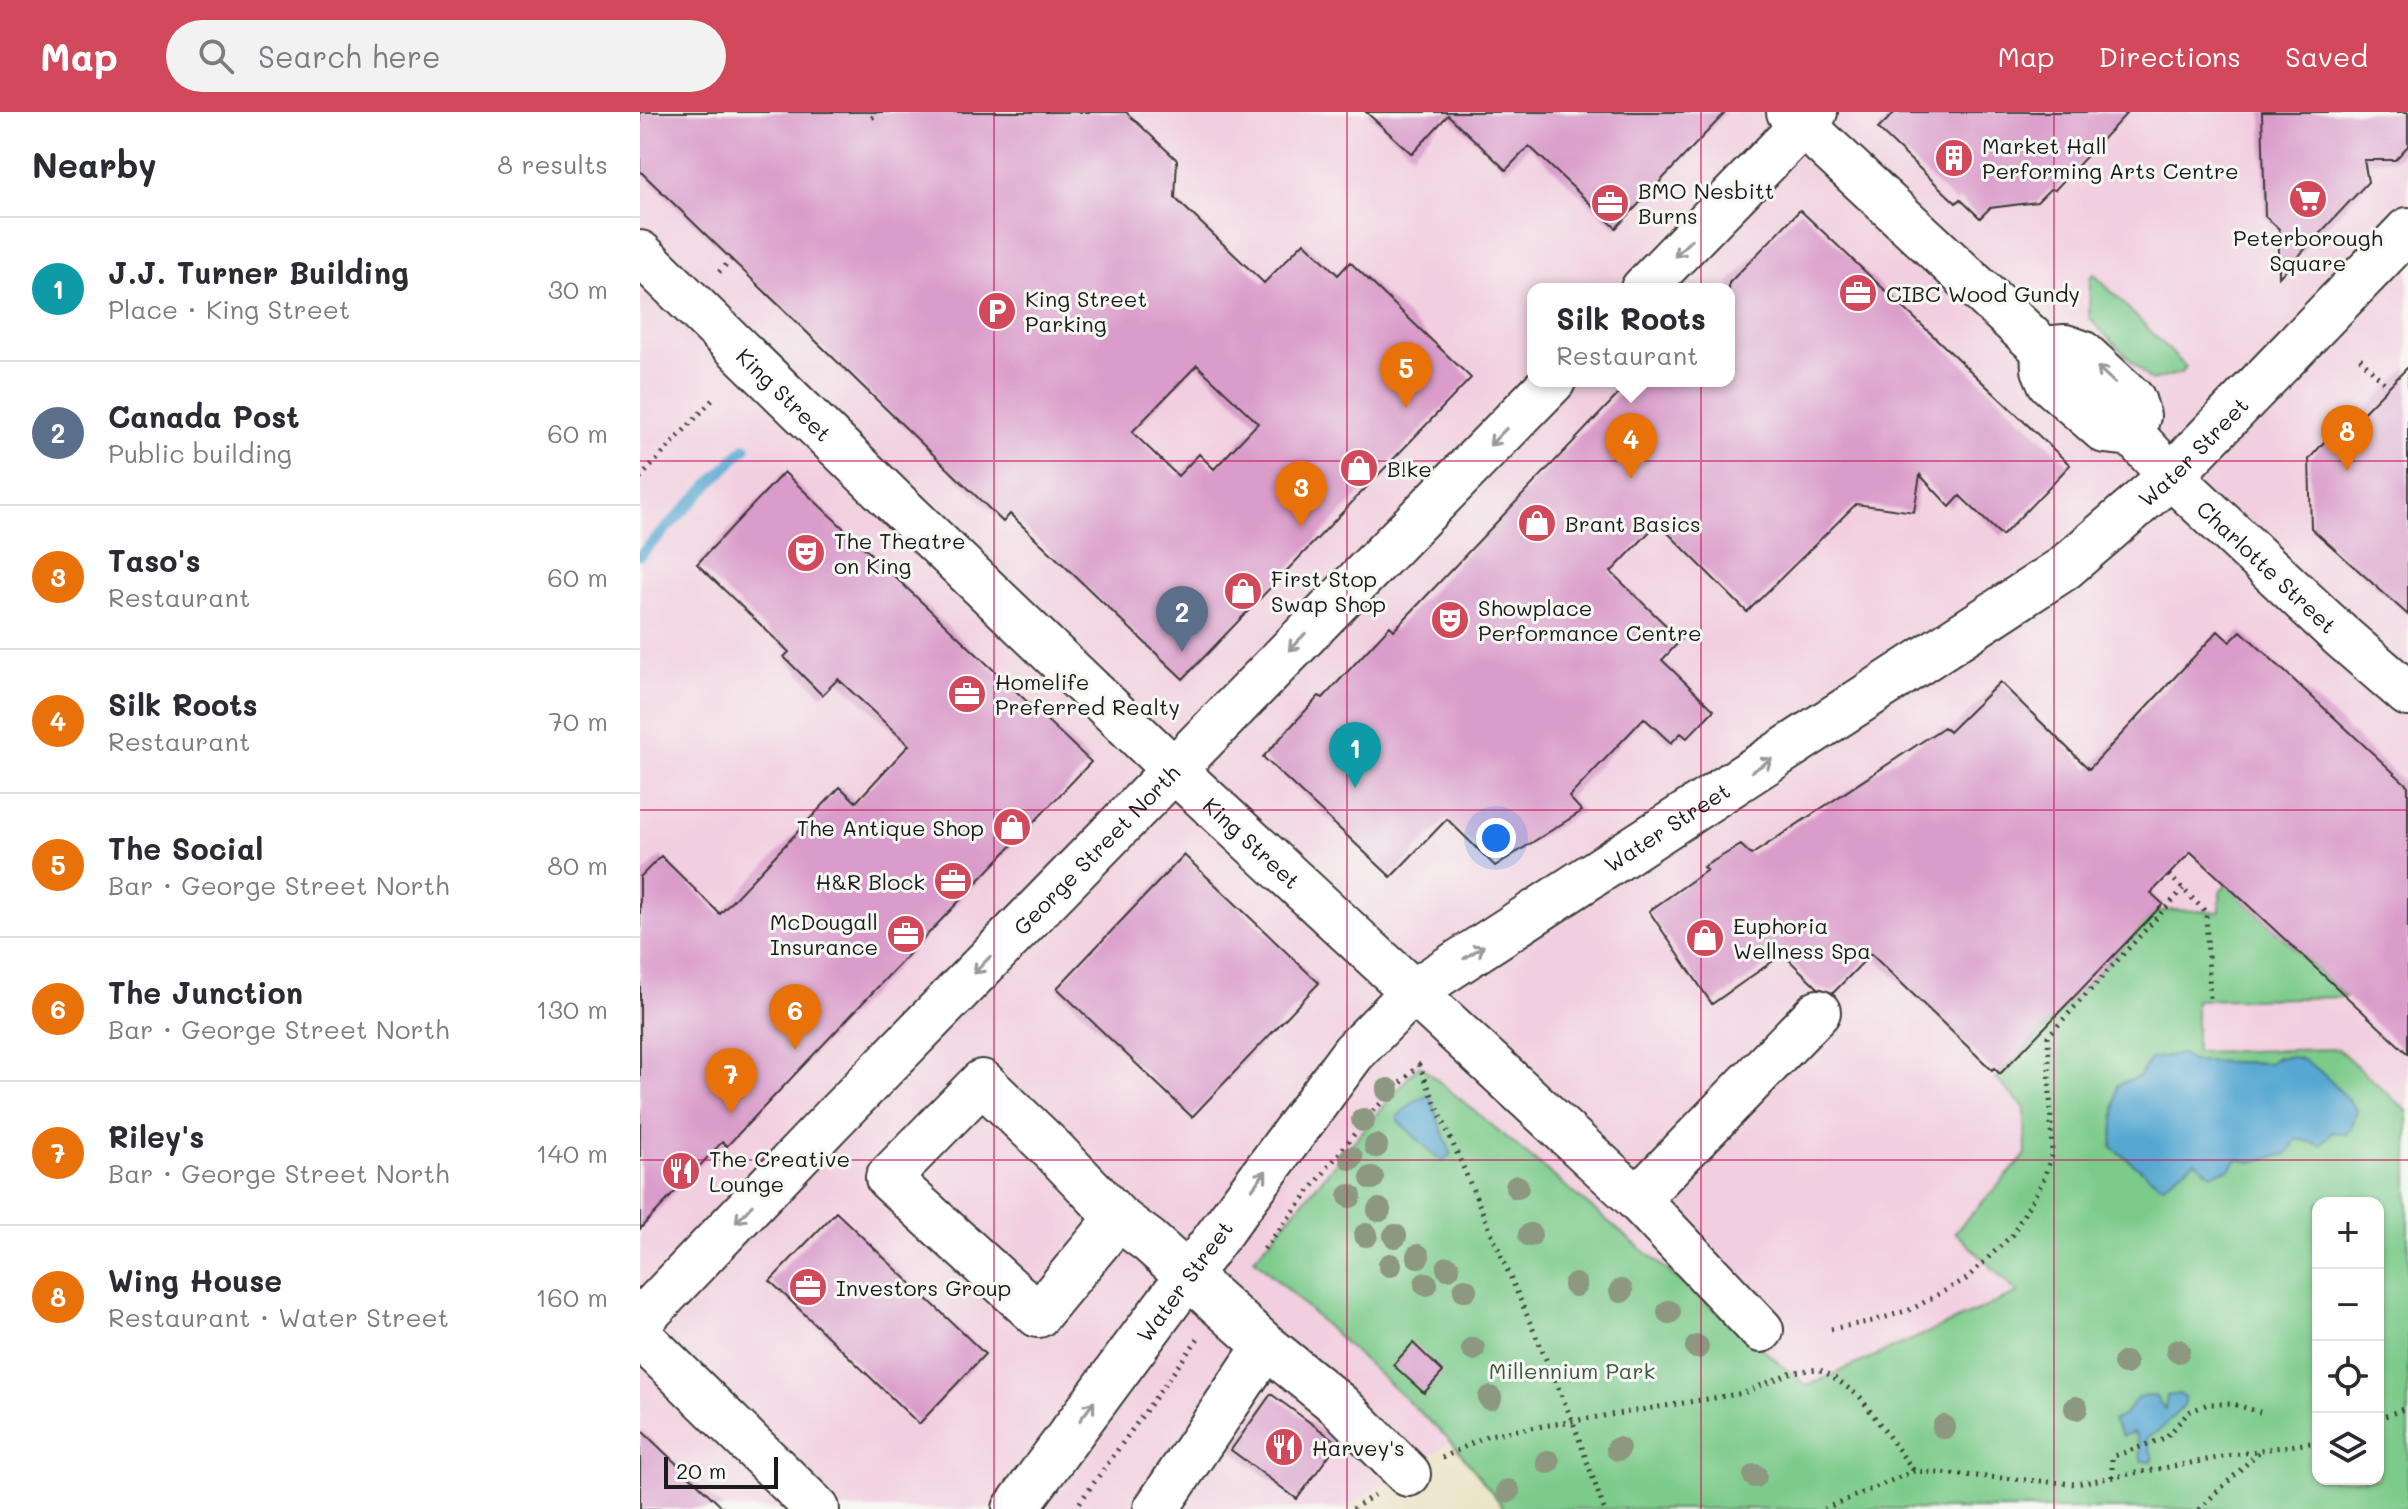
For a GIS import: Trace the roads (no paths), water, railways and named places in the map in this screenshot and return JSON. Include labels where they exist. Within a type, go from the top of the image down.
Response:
[{"type":"main road","points":[[1649,283],[1803,116]]},
{"type":"main road","name":"Charlotte Street","points":[[1803,116],[2043,349],[2065,347],[2082,353],[2133,400],[2138,416],[2132,434],[2171,476],[2341,636],[2408,694]]},
{"type":"main road","name":"Water Street","points":[[1015,1509],[1353,1053],[1414,991],[2063,569],[2171,476],[2408,230]]},
{"type":"main road","name":"King Street","points":[[640,253],[1174,770],[1637,1199],[1761,1330]]},
{"type":"main road","name":"George Street North","points":[[640,1321],[854,1097],[1547,387]]},
{"type":"main road","points":[[1637,1199],[1818,1012]]},
{"type":"main road","points":[[1118,1218],[1038,1315],[888,1178],[982,1082],[1118,1218],[1149,1241],[1220,1307],[1339,1405],[1408,1474]]},
{"type":"main road","points":[[640,1336],[817,1509]]},
{"type":"main road","points":[[1156,1509],[1266,1346]]},
{"type":"main road","points":[[640,1381],[697,1393]]},
{"type":"water","points":[[2182,1054],[2192,1061],[2269,1063],[2281,1057],[2293,1057],[2306,1062],[2329,1079],[2357,1110],[2351,1129],[2346,1134],[2332,1132],[2321,1145],[2297,1139],[2287,1154],[2251,1162],[2237,1159],[2230,1169],[2211,1174],[2195,1161],[2162,1186],[2112,1147],[2117,1085],[2139,1077],[2150,1059]]},
{"type":"water","points":[[1429,1095],[1451,1154],[1442,1162],[1398,1121],[1398,1116],[1415,1101]]},
{"type":"water","points":[[2180,1394],[2185,1398],[2185,1404],[2160,1430],[2146,1438],[2153,1458],[2151,1461],[2141,1461],[2140,1446],[2134,1432],[2123,1436],[2113,1421],[2123,1416],[2138,1397],[2155,1396],[2165,1409],[2167,1396]]},
{"type":"waterway","points":[[640,555],[745,448]]},
{"type":"place","name":"Market Hall Performing Arts Centre","points":[[1954,158]]},
{"type":"place","name":"Peterborough Square","points":[[2308,199]]},
{"type":"place","name":"BMO Nesbitt Burns","points":[[1610,203]]},
{"type":"place","name":"CIBC Wood Gundy","points":[[1858,293]]},
{"type":"place","name":"King Street Parking","points":[[997,311]]},
{"type":"place","name":"The Social","points":[[1406,408]]},
{"type":"place","name":"B!ke","points":[[1359,468]]},
{"type":"place","name":"Wing House","points":[[2347,471]]},
{"type":"place","name":"Silk Roots","points":[[1631,479]]},
{"type":"place","name":"Brant Basics","points":[[1537,523]]},
{"type":"place","name":"Taso's","points":[[1301,527]]},
{"type":"place","name":"The Theatre on King","points":[[806,553]]},
{"type":"place","name":"First Stop Swap Shop","points":[[1243,591]]},
{"type":"place","name":"Showplace Performance Centre","points":[[1450,620]]},
{"type":"place","name":"Canada Post","points":[[1182,652]]},
{"type":"place","name":"Homelife Preferred Realty","points":[[967,694]]},
{"type":"place","name":"J.J. Turner Building","points":[[1355,788]]},
{"type":"place","name":"The Antique Shop","points":[[1012,827]]},
{"type":"place","name":"H&R Block","points":[[953,881]]},
{"type":"place","name":"McDougall Insurance","points":[[906,934]]},
{"type":"place","name":"Euphoria Wellness Spa","points":[[1705,938]]},
{"type":"place","name":"The Junction","points":[[795,1050]]},
{"type":"place","name":"Riley's","points":[[731,1114]]},
{"type":"place","name":"The Creative Lounge","points":[[681,1171]]},
{"type":"place","name":"Investors Group","points":[[808,1287]]},
{"type":"place","name":"Harvey's","points":[[1284,1447]]},
{"type":"park label","name":"Millennium Park","points":[[1572,1370]]}]
